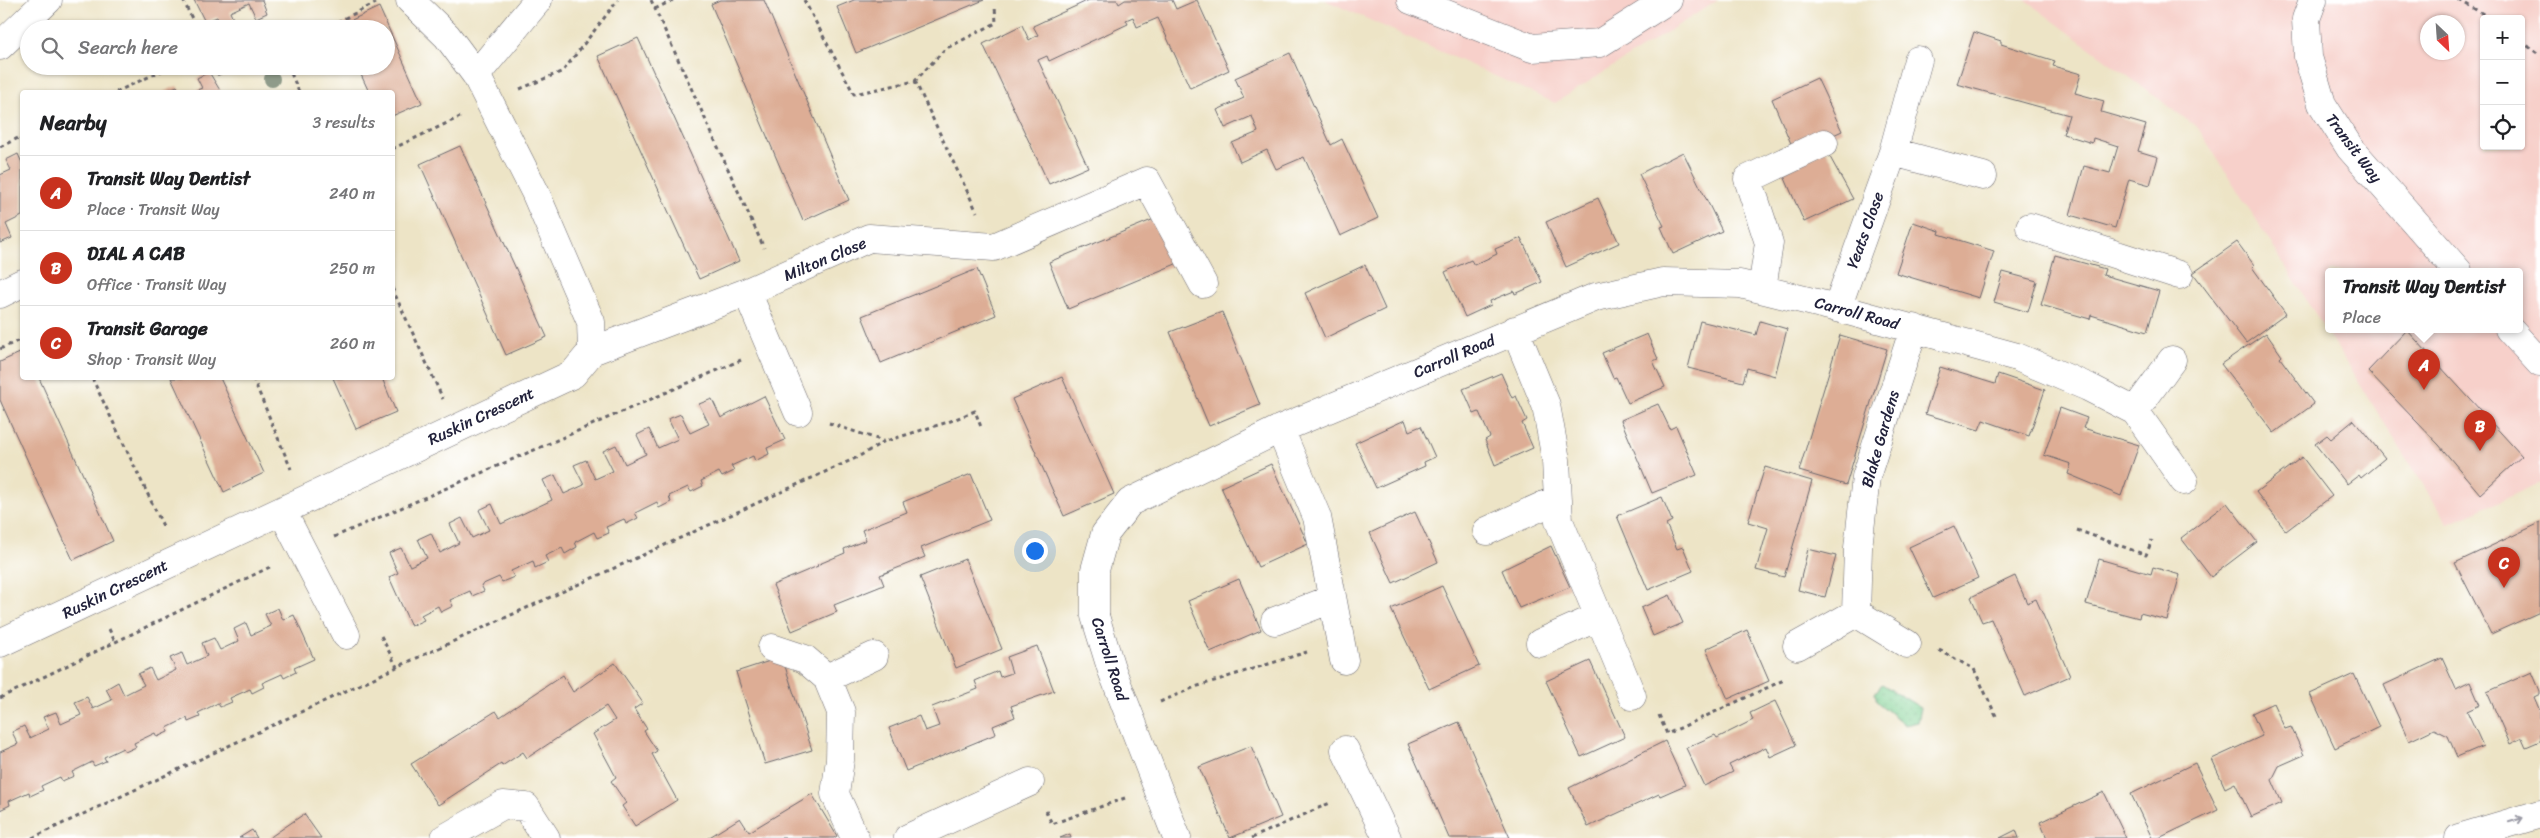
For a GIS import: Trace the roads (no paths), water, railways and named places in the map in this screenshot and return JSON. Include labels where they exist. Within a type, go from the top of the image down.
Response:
[{"type":"street","points":[[27,20],[48,0]]},
{"type":"street","points":[[410,0],[447,36],[476,75],[535,192],[591,322],[592,351]]},
{"type":"street","points":[[476,75],[538,0]]},
{"type":"street","points":[[1411,0],[1532,48],[1600,43],[1668,0]]},
{"type":"street","name":"Transit Way","points":[[2314,0],[2306,19],[2308,57],[2322,104],[2350,148],[2455,268]]},
{"type":"street","points":[[0,46],[20,27]]},
{"type":"street","name":"Yeats Close","points":[[1837,308],[1893,152],[1918,60]]},
{"type":"street","points":[[1762,290],[1769,243],[1748,179],[1824,143]]},
{"type":"street","points":[[1893,152],[1983,176]]},
{"type":"street","name":"Milton Close","points":[[592,351],[747,292],[869,238],[994,247],[1147,181],[1203,284]]},
{"type":"street","points":[[2030,227],[2179,275]]},
{"type":"street","name":"Carroll Road","points":[[1177,838],[1111,668],[1095,616],[1095,570],[1104,534],[1130,502],[1280,429],[1596,297],[1664,282],[1740,284],[1914,328],[2017,357],[2088,387],[2135,411],[2184,481]]},
{"type":"street","points":[[0,294],[20,284]]},
{"type":"street","points":[[747,292],[798,412]]},
{"type":"street","name":"Blake Gardens","points":[[1856,613],[1858,548],[1866,477],[1914,328]]},
{"type":"street","points":[[1515,330],[1546,405],[1556,460],[1559,521],[1632,696]]},
{"type":"street","points":[[2514,333],[2540,363]]},
{"type":"street","name":"Ruskin Crescent","points":[[0,644],[573,374],[592,351]]},
{"type":"street","points":[[2135,411],[2172,360]]},
{"type":"street","points":[[1280,429],[1316,517],[1342,653]]},
{"type":"street","points":[[1487,531],[1558,499]]},
{"type":"street","points":[[282,511],[346,634]]},
{"type":"street","points":[[1275,621],[1332,599]]},
{"type":"street","points":[[1797,646],[1856,613],[1907,644]]},
{"type":"street","points":[[1540,643],[1598,617]]},
{"type":"street","points":[[772,648],[804,659],[827,678],[841,712],[840,760],[835,794],[855,838]]},
{"type":"street","points":[[827,678],[874,656]]},
{"type":"street","points":[[1345,750],[1387,838]]},
{"type":"street","points":[[919,835],[1030,782]]},
{"type":"street","points":[[445,838],[503,805],[526,807],[546,838]]},
{"type":"street","points":[[2459,838],[2540,814]]},
{"type":"place","name":"Transit Way Dentist","points":[[2424,390]]},
{"type":"place","name":"DIAL A CAB","points":[[2480,451]]},
{"type":"place","name":"Transit Garage","points":[[2504,588]]}]
